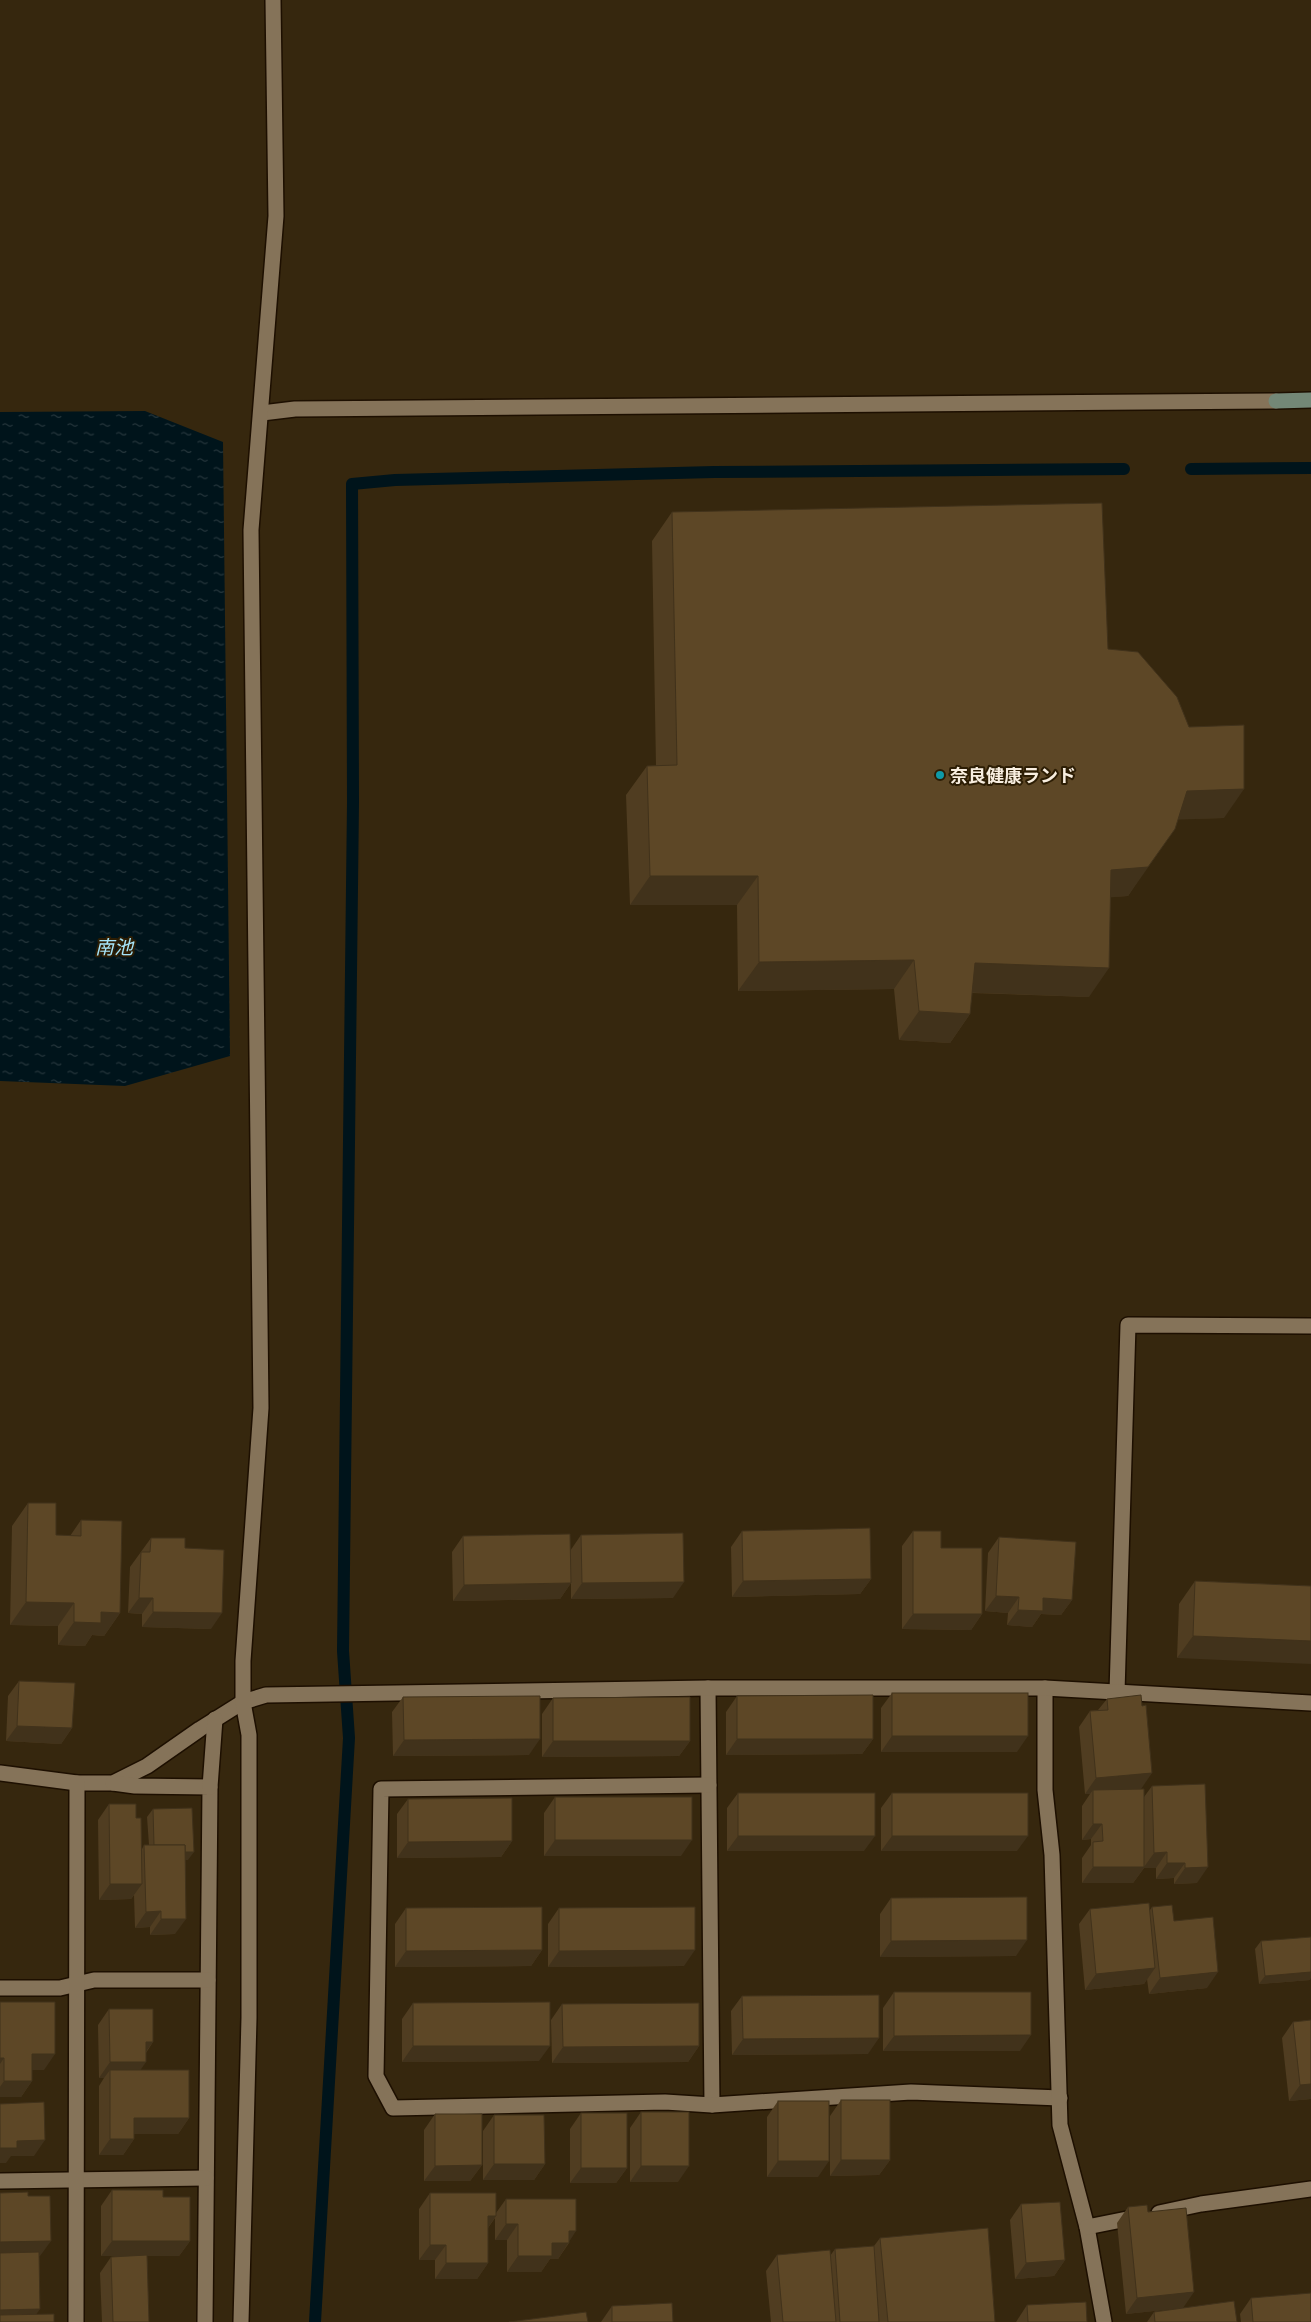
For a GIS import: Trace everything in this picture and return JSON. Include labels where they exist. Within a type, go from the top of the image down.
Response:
[{"type":"street","points":[[241,2322],[249,2018],[249,1735],[243,1702],[243,1661],[261,1408],[251,530],[262,414],[276,216],[273,0]]},
{"type":"street","points":[[262,414],[295,409],[1311,400]]},
{"type":"street","points":[[1117,1692],[1128,1325],[1311,1326]]},
{"type":"street","points":[[708,1688],[712,2104]]},
{"type":"street","points":[[113,1783],[147,1766],[243,1702],[266,1695],[708,1688],[1045,1688],[1311,1704]]},
{"type":"street","points":[[1045,1688],[1045,1790],[1052,1855],[1060,2125],[1087,2227],[1104,2322]]},
{"type":"street","points":[[205,2322],[210,1787],[215,1719]]},
{"type":"street","points":[[0,1773],[76,1783],[210,1787]]},
{"type":"street","points":[[76,1783],[76,2322]]},
{"type":"street","points":[[709,1785],[381,1789],[376,2076],[393,2108],[665,2102],[712,2104],[911,2092],[1060,2098]]},
{"type":"street","points":[[0,1988],[60,1988],[94,1980],[208,1980]]},
{"type":"street","points":[[0,2181],[206,2178]]},
{"type":"street","points":[[1087,2227],[1201,2204],[1311,2190]]},
{"type":"water","name":"南池","points":[[145,411],[223,442],[230,1056],[125,1086],[0,1081],[0,412]]},
{"type":"building","name":"奈良健康ランド","points":[[1102,503],[1108,649],[1138,652],[1177,697],[1189,727],[1244,725],[1244,789],[1187,791],[1175,829],[1148,867],[1111,870],[1109,968],[975,963],[970,1014],[919,1011],[914,960],[759,962],[758,876],[650,876],[647,766],[677,765],[672,512]]},
{"type":"building","points":[[28,1503],[56,1503],[56,1535],[81,1536],[81,1520],[122,1521],[120,1613],[101,1612],[101,1623],[74,1622],[74,1603],[26,1602]]},
{"type":"building","points":[[870,1528],[871,1579],[743,1581],[742,1531]]},
{"type":"building","points":[[913,1531],[941,1531],[941,1548],[982,1548],[982,1614],[913,1614]]},
{"type":"building","points":[[683,1533],[684,1582],[582,1583],[581,1535]]},
{"type":"building","points":[[570,1534],[571,1583],[464,1585],[463,1536]]},
{"type":"building","points":[[999,1537],[1076,1542],[1072,1600],[1043,1598],[1043,1611],[1018,1610],[1019,1597],[996,1596]]},
{"type":"building","points":[[151,1538],[185,1538],[185,1548],[224,1550],[222,1613],[153,1612],[153,1598],[139,1598],[141,1552],[150,1552]]},
{"type":"building","points":[[1195,1581],[1311,1586],[1311,1641],[1193,1636]]},
{"type":"building","points":[[19,1681],[75,1683],[72,1728],[17,1726]]},
{"type":"building","points":[[892,1693],[1028,1693],[1028,1736],[892,1736]]},
{"type":"building","points":[[873,1695],[873,1739],[737,1739],[737,1696]]},
{"type":"building","points":[[1141,1695],[1142,1706],[1146,1705],[1152,1773],[1096,1778],[1090,1711],[1108,1710],[1107,1699]]},
{"type":"building","points":[[540,1696],[540,1739],[404,1740],[403,1697]]},
{"type":"building","points":[[690,1697],[690,1741],[553,1741],[553,1698]]},
{"type":"building","points":[[1205,1784],[1208,1867],[1185,1868],[1185,1863],[1167,1863],[1167,1852],[1154,1853],[1152,1786]]},
{"type":"building","points":[[1144,1789],[1144,1867],[1093,1867],[1093,1842],[1103,1841],[1102,1824],[1093,1824],[1093,1790]]},
{"type":"building","points":[[738,1793],[875,1793],[875,1836],[738,1836]]},
{"type":"building","points":[[892,1793],[1028,1793],[1028,1836],[892,1836]]},
{"type":"building","points":[[555,1797],[692,1797],[692,1840],[555,1840]]},
{"type":"building","points":[[512,1798],[512,1841],[408,1842],[408,1799]]},
{"type":"building","points":[[109,1804],[136,1804],[136,1818],[141,1818],[142,1884],[110,1884]]},
{"type":"building","points":[[192,1808],[194,1852],[185,1852],[185,1845],[154,1845],[153,1809]]},
{"type":"building","points":[[144,1845],[185,1845],[186,1919],[161,1919],[161,1911],[146,1912]]},
{"type":"building","points":[[1027,1897],[1027,1940],[891,1941],[891,1898]]},
{"type":"building","points":[[1149,1903],[1155,1968],[1096,1974],[1090,1909]]},
{"type":"building","points":[[1172,1905],[1174,1921],[1213,1917],[1218,1972],[1160,1978],[1152,1907]]},
{"type":"building","points":[[542,1907],[542,1950],[406,1951],[406,1908]]},
{"type":"building","points":[[695,1907],[695,1950],[559,1951],[559,1908]]},
{"type":"building","points":[[1311,1937],[1311,1972],[1265,1976],[1261,1941]]},
{"type":"building","points":[[894,1992],[1031,1992],[1031,2035],[894,2036]]},
{"type":"building","points":[[879,1995],[879,2038],[743,2039],[742,1996]]},
{"type":"building","points":[[0,2002],[55,2002],[55,2054],[32,2054],[32,2081],[4,2081],[4,2058],[0,2058]]},
{"type":"building","points":[[550,2002],[550,2046],[413,2046],[413,2003]]},
{"type":"building","points":[[699,2003],[699,2046],[563,2047],[562,2004]]},
{"type":"building","points":[[109,2009],[153,2009],[153,2042],[146,2042],[146,2062],[110,2062]]},
{"type":"building","points":[[1311,2020],[1311,2084],[1300,2085],[1293,2022]]},
{"type":"building","points":[[110,2070],[189,2070],[189,2118],[134,2118],[134,2139],[110,2139]]},
{"type":"building","points":[[841,2100],[890,2100],[890,2160],[841,2160]]},
{"type":"building","points":[[778,2101],[829,2101],[829,2161],[778,2161]]},
{"type":"building","points":[[44,2102],[45,2140],[17,2141],[17,2148],[0,2148],[0,2104]]},
{"type":"building","points":[[641,2112],[689,2112],[689,2166],[641,2166]]},
{"type":"building","points":[[581,2113],[627,2113],[627,2168],[581,2168]]},
{"type":"building","points":[[435,2114],[482,2114],[482,2165],[435,2166]]},
{"type":"building","points":[[494,2115],[544,2115],[545,2164],[494,2164]]},
{"type":"building","points":[[112,2190],[163,2190],[163,2197],[190,2197],[190,2241],[112,2241]]},
{"type":"building","points":[[28,2192],[28,2196],[50,2196],[51,2241],[0,2242],[0,2193]]},
{"type":"building","points":[[430,2193],[496,2193],[496,2216],[488,2216],[488,2263],[446,2263],[446,2245],[430,2245]]},
{"type":"building","points":[[506,2199],[576,2199],[576,2231],[569,2231],[569,2243],[552,2243],[552,2256],[518,2256],[518,2224],[506,2224]]},
{"type":"building","points":[[1060,2202],[1065,2260],[1026,2263],[1021,2204]]},
{"type":"building","points":[[1147,2205],[1148,2212],[1186,2208],[1194,2292],[1137,2298],[1128,2207]]},
{"type":"building","points":[[988,2228],[995,2322],[888,2322],[880,2238]]},
{"type":"building","points":[[874,2246],[879,2322],[840,2322],[835,2249]]},
{"type":"building","points":[[830,2250],[836,2322],[783,2322],[777,2255]]},
{"type":"building","points":[[39,2252],[40,2309],[0,2310],[0,2253]]},
{"type":"building","points":[[147,2255],[149,2322],[113,2322],[111,2257]]},
{"type":"building","points":[[1311,2293],[1311,2322],[1253,2322],[1251,2298]]},
{"type":"building","points":[[1234,2301],[1237,2322],[1155,2322],[1154,2312]]},
{"type":"building","points":[[1086,2302],[1087,2322],[1028,2322],[1027,2305]]},
{"type":"building","points":[[672,2303],[673,2322],[612,2322],[612,2306]]},
{"type":"building","points":[[586,2312],[588,2322],[509,2322]]},
{"type":"building","points":[[54,2314],[54,2322],[0,2322],[0,2315]]},
{"type":"waterway","points":[[1191,469],[1311,468]]},
{"type":"waterway","points":[[315,2322],[349,1738],[343,1651],[353,802],[352,484],[395,480],[714,472],[1124,469]]},
{"type":"place","name":"奈良健康ランド","points":[[940,775]]}]
